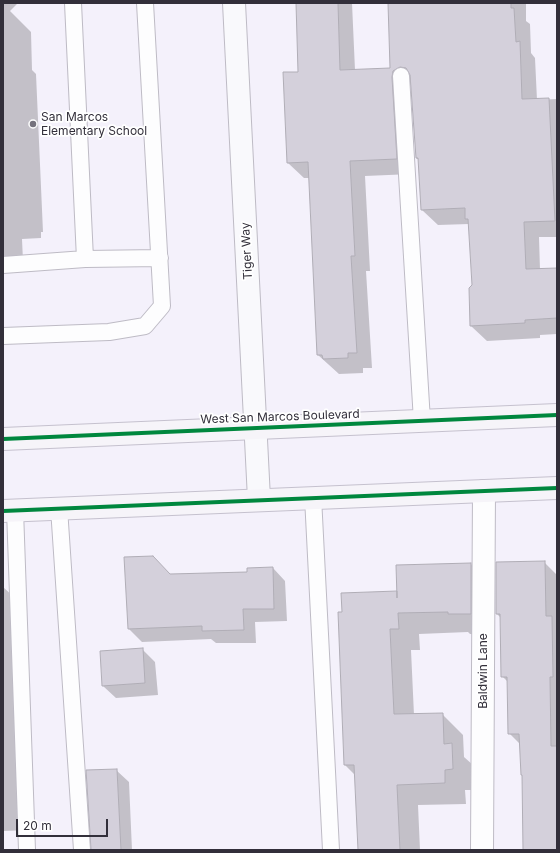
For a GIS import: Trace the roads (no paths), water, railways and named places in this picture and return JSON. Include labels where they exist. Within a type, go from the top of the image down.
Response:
[{"type":"main road","name":"West San Marcos Boulevard","points":[[3,439],[557,415]]},
{"type":"main road","points":[[9,511],[259,499],[484,492],[557,488]]},
{"type":"street","name":"Tiger Way","points":[[234,3],[259,499]]},
{"type":"street","name":"Baldwin Lane","points":[[482,850],[484,492]]},
{"type":"lane","points":[[73,3],[85,259]]},
{"type":"lane","points":[[3,336],[108,332],[145,326],[162,306],[145,3]]},
{"type":"lane","points":[[401,76],[422,421]]},
{"type":"lane","points":[[3,265],[85,259],[160,258]]},
{"type":"lane","points":[[313,497],[331,850]]},
{"type":"lane","points":[[59,508],[82,850]]},
{"type":"lane","points":[[9,511],[27,850]]},
{"type":"place","name":"San Marcos Elementary School","points":[[33,124]]}]
